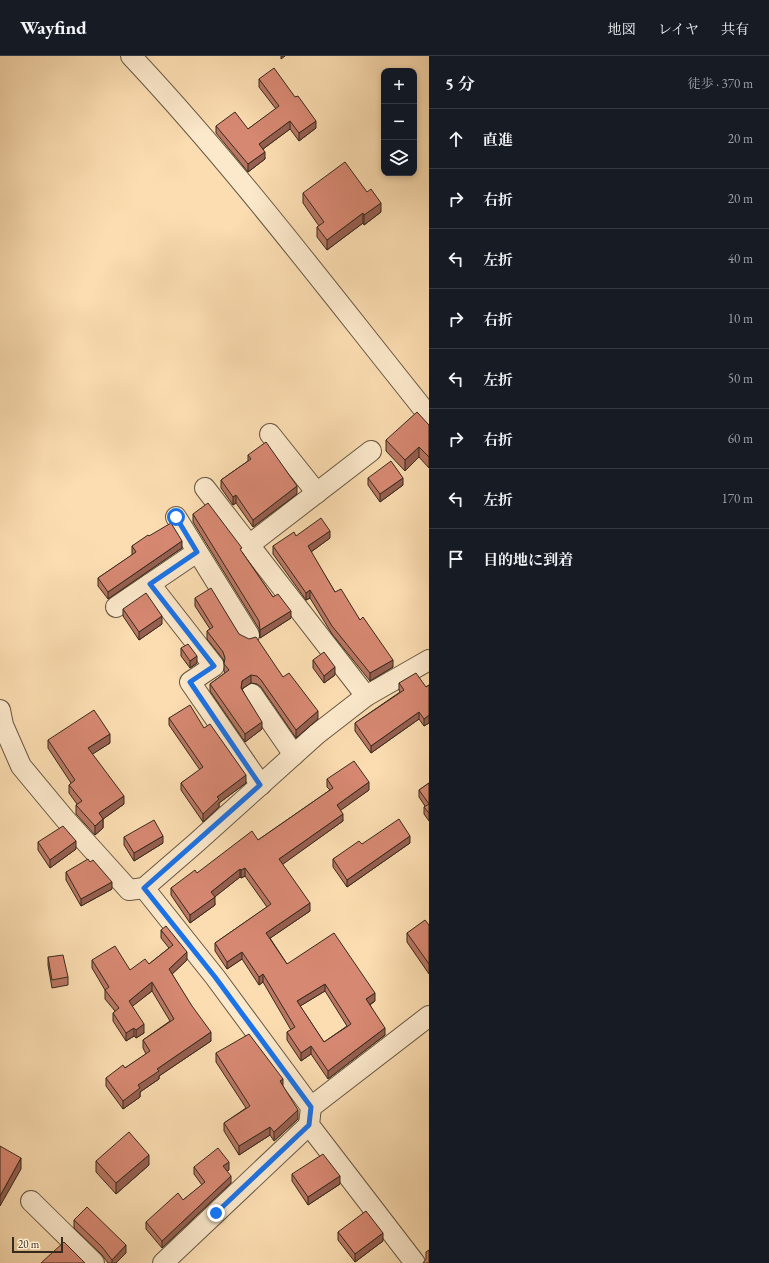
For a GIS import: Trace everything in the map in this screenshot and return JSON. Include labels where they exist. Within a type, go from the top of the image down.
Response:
[{"type":"street","points":[[131,56],[184,112],[429,416]]},
{"type":"street","points":[[270,434],[317,493]]},
{"type":"street","points":[[249,545],[371,451]]},
{"type":"street","points":[[205,488],[366,696]]},
{"type":"street","points":[[176,517],[249,635]]},
{"type":"street","points":[[116,607],[197,552]]},
{"type":"street","points":[[150,584],[214,666],[190,682],[260,785]]},
{"type":"street","points":[[0,710],[3,725],[21,766],[65,819],[129,890],[144,888],[317,734],[366,696],[429,660]]},
{"type":"street","points":[[252,694],[294,755]]},
{"type":"street","points":[[144,888],[215,977],[310,1116],[415,1263]]},
{"type":"street","points":[[163,1263],[310,1116],[429,1016]]},
{"type":"street","points":[[31,1201],[94,1263]]},
{"type":"building","points":[[274,68],[295,97],[298,96],[316,121],[299,133],[290,121],[259,144],[265,152],[248,164],[216,126],[235,112],[248,129],[279,106],[259,79]]},
{"type":"building","points":[[345,162],[367,192],[371,189],[381,203],[364,215],[363,213],[327,240],[317,227],[324,222],[303,193]]},
{"type":"building","points":[[417,412],[429,425],[429,457],[419,447],[405,460],[386,440]]},
{"type":"building","points":[[266,442],[297,486],[253,520],[236,495],[233,497],[221,480],[251,459],[248,455]]},
{"type":"building","points":[[391,461],[403,478],[380,494],[368,478]]},
{"type":"building","points":[[208,503],[242,548],[240,549],[273,597],[278,594],[291,611],[260,630],[259,621],[193,514]]},
{"type":"building","points":[[321,518],[330,531],[308,546],[335,592],[341,589],[360,620],[363,617],[393,660],[370,673],[332,626],[310,590],[306,593],[273,546],[294,532],[296,536]]},
{"type":"building","points":[[171,523],[182,541],[108,592],[98,578],[136,552],[132,546],[148,535],[149,536]]},
{"type":"building","points":[[211,588],[239,634],[249,639],[256,637],[283,677],[289,673],[318,711],[296,730],[257,676],[251,675],[242,681],[241,688],[262,722],[245,734],[210,684],[229,670],[224,664],[225,658],[223,652],[207,631],[213,627],[195,598]]},
{"type":"building","points":[[146,593],[162,616],[139,632],[123,609]]},
{"type":"building","points":[[188,644],[197,656],[190,661],[181,648]]},
{"type":"building","points":[[324,652],[335,667],[324,676],[313,660]]},
{"type":"building","points":[[416,673],[426,687],[429,685],[429,715],[424,719],[419,712],[371,746],[355,723],[404,690],[399,683]]},
{"type":"building","points":[[190,705],[204,728],[210,724],[246,775],[217,797],[219,799],[203,814],[181,783],[203,767],[169,718]]},
{"type":"building","points":[[94,710],[110,734],[88,748],[124,796],[99,813],[103,819],[95,826],[76,805],[82,801],[69,785],[75,780],[48,740]]},
{"type":"building","points":[[354,761],[369,782],[337,805],[343,814],[279,859],[310,903],[266,933],[287,964],[334,933],[375,993],[366,999],[385,1028],[328,1071],[311,1046],[301,1053],[287,1032],[295,1027],[263,974],[259,977],[242,952],[227,962],[215,943],[271,904],[245,868],[240,869],[211,892],[215,897],[190,915],[171,888],[195,870],[197,873],[252,831],[258,840],[333,788],[327,779]],"holes":[[[325,984],[351,1024],[324,1042],[297,1001]]]},
{"type":"building","points":[[429,783],[429,804],[419,790]]},
{"type":"building","points":[[429,804],[429,813],[424,807]]},
{"type":"building","points":[[399,819],[410,836],[347,880],[333,859],[359,841],[362,844]]},
{"type":"building","points":[[154,820],[163,836],[134,853],[124,837]]},
{"type":"building","points":[[63,826],[76,841],[50,860],[38,842]]},
{"type":"building","points":[[88,859],[90,862],[93,860],[112,882],[81,899],[66,872]]},
{"type":"building","points":[[425,920],[429,925],[429,964],[407,933]]},
{"type":"building","points":[[166,926],[187,952],[169,969],[192,1006],[211,1032],[157,1069],[159,1071],[138,1085],[140,1088],[123,1101],[106,1078],[123,1065],[125,1068],[150,1051],[143,1040],[174,1019],[152,982],[129,1001],[144,1024],[136,1030],[134,1028],[126,1033],[113,1013],[119,1008],[105,990],[109,987],[92,960],[115,946],[130,970],[145,959],[149,964],[173,945],[161,930]]},
{"type":"building","points":[[63,955],[68,977],[52,980],[48,957]]},
{"type":"building","points":[[249,1034],[283,1079],[280,1081],[298,1110],[274,1132],[270,1127],[239,1146],[224,1123],[250,1106],[216,1053]]},
{"type":"building","points":[[129,1132],[149,1155],[116,1183],[96,1161]]},
{"type":"building","points":[[0,1146],[21,1158],[0,1196]]},
{"type":"building","points":[[218,1148],[229,1162],[223,1166],[231,1176],[162,1241],[146,1222],[178,1193],[183,1200],[205,1182],[194,1167]]},
{"type":"building","points":[[323,1154],[340,1176],[308,1197],[292,1174]]},
{"type":"building","points":[[87,1207],[126,1245],[112,1260],[102,1247],[74,1220]]},
{"type":"building","points":[[366,1211],[383,1233],[355,1254],[338,1232]]},
{"type":"building","points":[[64,1242],[85,1263],[41,1263]]},
{"type":"building","points":[[429,1250],[429,1263],[423,1263],[426,1259],[426,1252]]},
{"type":"route","points":[[176,517],[197,552],[150,584],[214,666],[190,682],[260,785],[196,844],[144,888],[215,977],[311,1107],[309,1125],[216,1213]]}]
